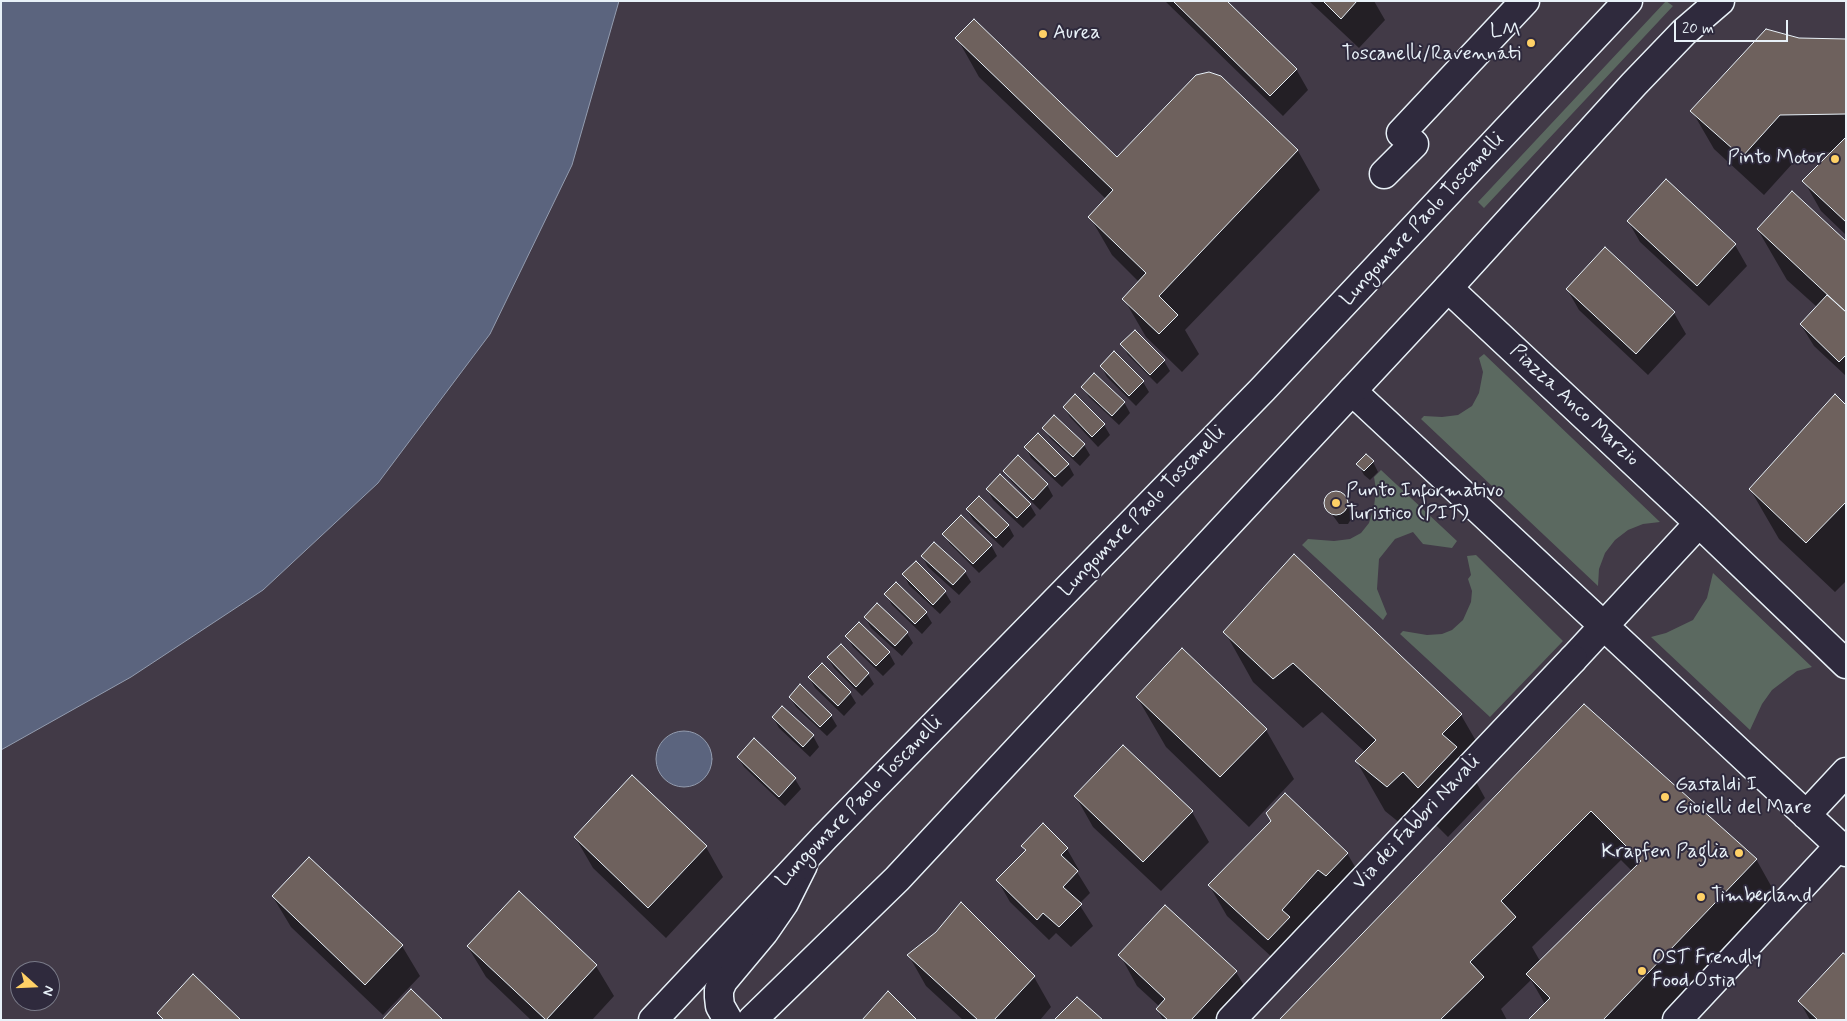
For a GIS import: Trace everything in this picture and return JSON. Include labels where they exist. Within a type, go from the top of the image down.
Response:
[{"type":"main road","points":[[1384,174],[1414,144],[1401,133],[1525,1]]},
{"type":"main road","name":"Lungomare Paolo Toscanelli","points":[[654,1020],[807,856],[1263,389],[1628,1]]},
{"type":"main road","points":[[752,1020],[898,879],[1448,288],[1659,58],[1684,32],[1720,1]]},
{"type":"main road","name":"Piazza Anco Marzio","points":[[1448,288],[1699,523],[1846,664]]},
{"type":"main road","points":[[1352,391],[1843,849],[1677,1020]]},
{"type":"main road","points":[[1602,626],[1699,523]]},
{"type":"main road","name":"Via dei Fabbri Navali","points":[[1231,1020],[1573,659],[1602,626]]},
{"type":"main road","points":[[1806,815],[1846,772]]},
{"type":"main road","points":[[728,1020],[720,1006],[718,997],[723,982],[774,918],[788,895],[807,856]]},
{"type":"shaded area","points":[[1666,1],[1673,6],[1484,208],[1478,202]]},
{"type":"shaded area","points":[[1484,354],[1660,522],[1643,524],[1628,530],[1615,540],[1605,553],[1599,569],[1598,586],[1421,419],[1424,416],[1442,417],[1458,415],[1472,406],[1479,393],[1483,372],[1479,358]]},
{"type":"shaded area","points":[[1381,470],[1457,541],[1452,548],[1423,544],[1413,532],[1395,539],[1379,559],[1377,589],[1387,614],[1383,620],[1302,545],[1308,539],[1334,541],[1350,539],[1361,533],[1369,523],[1374,507],[1376,489],[1374,477]]},
{"type":"shaded area","points":[[1476,555],[1563,641],[1490,717],[1400,634],[1403,631],[1427,635],[1442,634],[1452,630],[1463,620],[1471,602],[1472,591],[1468,579],[1471,575],[1467,556]]},
{"type":"shaded area","points":[[1713,573],[1812,667],[1797,671],[1772,690],[1762,704],[1750,730],[1651,637],[1666,633],[1693,620],[1707,598]]},
{"type":"water","points":[[1,1],[619,1],[572,165],[490,334],[378,483],[263,590],[131,677],[1,750]]},
{"type":"water","points":[[684,731],[695,733],[704,739],[710,748],[712,759],[710,770],[704,779],[695,785],[684,787],[673,785],[664,779],[658,770],[656,759],[658,748],[664,739],[673,733]]},
{"type":"building","points":[[1173,1],[1227,1],[1297,69],[1270,96]]},
{"type":"building","points":[[1323,1],[1357,1],[1341,19]]},
{"type":"building","points":[[974,19],[1117,157],[1196,75],[1209,72],[1221,76],[1298,150],[1159,296],[1178,315],[1159,334],[1122,299],[1146,273],[1088,217],[1113,190],[955,38]]},
{"type":"building","points":[[1766,29],[1799,38],[1846,39],[1846,114],[1780,115],[1742,157],[1690,111]]},
{"type":"building","name":"Pinto Motor","points":[[1846,137],[1846,222],[1802,181]]},
{"type":"building","points":[[1666,179],[1736,244],[1697,286],[1627,221]]},
{"type":"building","points":[[1792,191],[1846,241],[1846,312],[1757,229]]},
{"type":"building","points":[[1605,247],[1675,312],[1636,354],[1566,289]]},
{"type":"building","points":[[1827,295],[1846,312],[1846,355],[1839,362],[1800,324]]},
{"type":"building","points":[[1135,330],[1165,360],[1150,375],[1120,344]]},
{"type":"building","points":[[1114,351],[1144,381],[1129,396],[1100,366]]},
{"type":"building","points":[[1094,373],[1125,402],[1112,416],[1081,387]]},
{"type":"building","points":[[1075,394],[1105,424],[1092,437],[1063,407]]},
{"type":"building","points":[[1835,394],[1846,405],[1846,502],[1806,543],[1749,489]]},
{"type":"building","points":[[1054,415],[1085,444],[1073,457],[1042,428]]},
{"type":"building","points":[[1038,433],[1069,464],[1055,477],[1024,447]]},
{"type":"building","points":[[1366,454],[1374,461],[1364,471],[1356,464]]},
{"type":"building","points":[[1018,455],[1048,484],[1033,500],[1003,471]]},
{"type":"building","points":[[1000,474],[1031,504],[1017,518],[986,489]]},
{"type":"building","name":"Punto Informativo Turistico (PIT)","points":[[1336,491],[1341,492],[1347,498],[1347,508],[1341,514],[1336,515],[1331,514],[1325,508],[1324,503],[1325,498],[1331,492]]},
{"type":"building","points":[[979,496],[1009,525],[996,538],[966,509]]},
{"type":"building","points":[[961,515],[992,545],[973,564],[942,534]]},
{"type":"building","points":[[934,542],[966,571],[953,585],[921,556]]},
{"type":"building","points":[[1294,554],[1462,714],[1442,734],[1457,747],[1418,788],[1403,772],[1387,787],[1355,761],[1376,740],[1293,663],[1273,679],[1223,632]]},
{"type":"building","points":[[916,561],[946,591],[933,605],[902,574]]},
{"type":"building","points":[[896,582],[927,612],[915,624],[884,594]]},
{"type":"building","points":[[877,603],[908,632],[895,646],[864,617]]},
{"type":"building","points":[[859,622],[890,652],[876,666],[845,636]]},
{"type":"building","points":[[841,644],[869,673],[856,687],[827,657]]},
{"type":"building","points":[[1182,648],[1267,729],[1220,777],[1136,697]]},
{"type":"building","points":[[822,663],[851,692],[838,706],[808,677]]},
{"type":"building","points":[[800,684],[832,715],[820,727],[789,697]]},
{"type":"building","points":[[1584,704],[1757,859],[1603,1020],[1528,1020],[1550,998],[1526,974],[1641,861],[1591,811],[1501,901],[1516,917],[1470,962],[1484,977],[1440,1020],[1279,1020]]},
{"type":"building","points":[[782,706],[814,735],[803,747],[772,717]]},
{"type":"building","points":[[754,738],[796,778],[779,797],[737,757]]},
{"type":"building","points":[[1123,745],[1193,811],[1143,862],[1074,796]]},
{"type":"building","points":[[632,775],[707,846],[648,908],[574,837]]},
{"type":"building","points":[[1285,793],[1348,853],[1326,876],[1318,870],[1282,910],[1290,917],[1268,940],[1208,885],[1271,821],[1266,813]]},
{"type":"building","points":[[1043,823],[1068,848],[1061,855],[1078,871],[1063,887],[1082,904],[1059,927],[1043,913],[1037,920],[996,880],[1026,850],[1021,846]]},
{"type":"building","points":[[309,857],[403,945],[365,985],[272,896]]},
{"type":"building","points":[[519,891],[597,965],[546,1020],[467,946]]},
{"type":"building","points":[[961,902],[1035,976],[994,1020],[978,1020],[907,955],[936,932]]},
{"type":"building","points":[[1165,905],[1237,971],[1191,1020],[1168,1020],[1156,1009],[1165,999],[1118,955]]},
{"type":"building","points":[[1843,953],[1846,955],[1846,1020],[1818,1020],[1798,1001]]},
{"type":"building","points":[[193,974],[241,1020],[164,1020],[157,1013]]},
{"type":"building","points":[[411,989],[443,1020],[382,1020]]},
{"type":"building","points":[[888,991],[917,1020],[862,1020]]},
{"type":"building","points":[[1077,997],[1103,1020],[1054,1020]]},
{"type":"place","name":"Aurea","points":[[1043,34]]},
{"type":"place","name":"LM Toscanelli/Ravennati","points":[[1531,43]]},
{"type":"place","name":"Pinto Motor","points":[[1835,159]]},
{"type":"place","name":"Punto Informativo Turistico (PIT)","points":[[1336,503]]},
{"type":"place","name":"Gastaldi I Gioielli del Mare","points":[[1665,797]]},
{"type":"place","name":"Krapfen Paglia","points":[[1739,853]]},
{"type":"place","name":"Timberland","points":[[1701,897]]},
{"type":"place","name":"OST Frendly Food Ostia","points":[[1642,971]]}]
